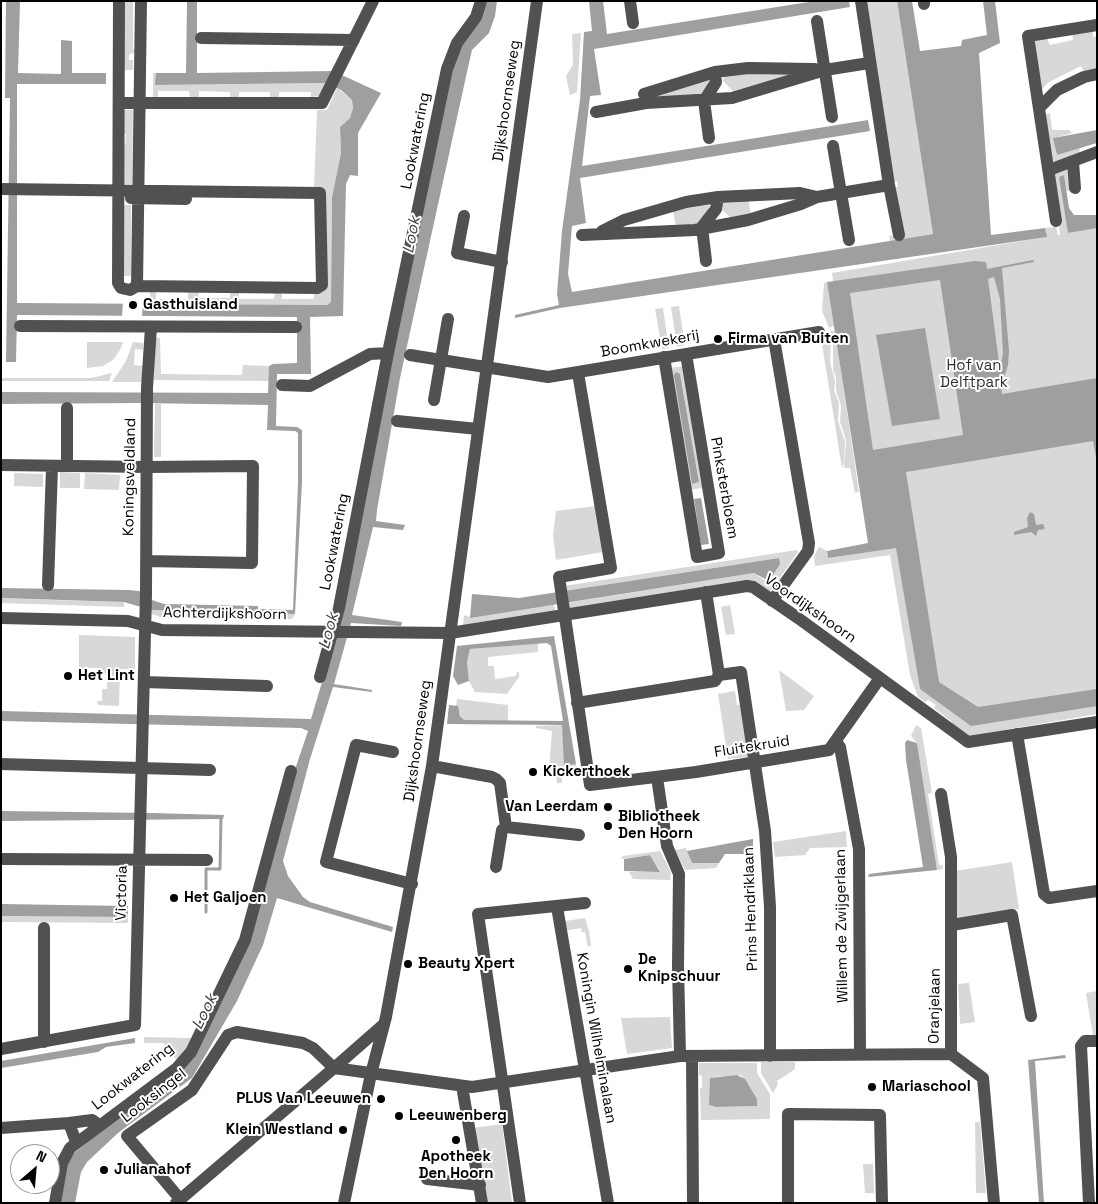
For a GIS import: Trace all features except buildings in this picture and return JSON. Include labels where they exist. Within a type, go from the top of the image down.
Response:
[{"type":"street","points":[[1,198],[23,194],[119,194],[139,194],[320,197],[322,285],[317,288],[137,286],[130,290],[121,288],[118,283],[119,194],[119,1]]},
{"type":"street","points":[[137,286],[140,1]]},
{"type":"street","points":[[119,103],[322,103],[373,1]]},
{"type":"street","name":"Lookwatering","points":[[320,677],[334,631],[388,353],[447,69],[457,43],[476,17],[481,1]]},
{"type":"street","name":"Dijkshoornseweg","points":[[344,1203],[412,884],[432,766],[499,279],[500,220],[508,205],[537,1]]},
{"type":"street","points":[[630,1],[633,23]]},
{"type":"street","points":[[861,1],[888,185],[899,235]]},
{"type":"street","points":[[817,21],[832,117]]},
{"type":"street","points":[[1056,221],[1050,170],[1028,36],[1097,25]]},
{"type":"street","points":[[201,38],[354,40]]},
{"type":"street","points":[[645,95],[704,101],[732,98],[825,70],[869,63]]},
{"type":"street","points":[[596,112],[645,95],[748,68],[825,70]]},
{"type":"street","points":[[1039,108],[1057,90],[1084,77],[1097,74]]},
{"type":"street","points":[[716,77],[732,98]]},
{"type":"street","points":[[709,138],[704,101],[716,77]]},
{"type":"street","points":[[833,146],[849,240]]},
{"type":"street","points":[[1050,170],[1097,152]]},
{"type":"street","points":[[1073,162],[1075,188]]},
{"type":"street","points":[[582,235],[600,232],[677,231],[732,223],[801,204],[817,197],[888,185]]},
{"type":"street","points":[[1,189],[23,194]]},
{"type":"street","points":[[600,232],[624,220],[686,202],[717,203],[800,193],[817,197]]},
{"type":"street","points":[[717,203],[732,223]]},
{"type":"street","points":[[706,261],[702,227],[717,203]]},
{"type":"street","points":[[464,216],[458,253],[498,261]]},
{"type":"street","points":[[434,400],[448,319]]},
{"type":"street","points":[[20,326],[296,327]]},
{"type":"street","name":"Koningsveldland","points":[[146,626],[147,406],[151,327]]},
{"type":"street","name":"Boomkwekerij","points":[[410,355],[548,377],[819,332]]},
{"type":"street","points":[[772,601],[808,551],[809,543],[774,339]]},
{"type":"street","points":[[282,385],[310,386],[370,354],[388,353]]},
{"type":"street","name":"Pinksterbloem","points":[[664,357],[697,557],[719,553],[686,354]]},
{"type":"street","points":[[578,373],[610,568],[559,577],[577,703],[717,678],[706,592]]},
{"type":"street","points":[[67,408],[67,466]]},
{"type":"street","points":[[397,421],[478,429]]},
{"type":"street","points":[[1,465],[253,466],[252,563],[146,562]]},
{"type":"street","points":[[48,585],[52,466]]},
{"type":"street","name":"Voordijkshoorn","points":[[450,633],[564,612],[747,586],[772,601],[968,742],[1097,722]]},
{"type":"street","name":"Achterdijkshoorn","points":[[1,618],[128,622],[162,630],[450,633]]},
{"type":"street","name":"Victoria","points":[[1,1049],[135,1025],[146,626]]},
{"type":"street","name":"Prins Hendriklaan","points":[[717,678],[741,672],[755,763],[768,862],[770,1056]]},
{"type":"street","name":"Fluitekruid","points":[[577,703],[592,786],[755,763],[829,750],[880,678]]},
{"type":"street","points":[[144,682],[267,686]]},
{"type":"street","points":[[1018,734],[1044,894],[1049,898],[1097,891]]},
{"type":"street","name":"Willem de Zwijgerlaan","points":[[836,742],[840,747],[859,849],[860,1053]]},
{"type":"street","points":[[393,752],[356,745],[326,862],[412,884]]},
{"type":"street","points":[[1,764],[210,770]]},
{"type":"street","points":[[432,766],[492,776],[500,782],[506,827]]},
{"type":"street","name":"Lookwatering","points":[[54,1203],[62,1163],[70,1148],[177,1068],[191,1052],[245,940],[291,771]]},
{"type":"street","points":[[657,777],[667,846],[678,874],[678,965],[686,1056],[693,1203]]},
{"type":"street","name":"Oranjelaan","points":[[942,794],[951,857],[951,1054],[983,1078],[994,1203]]},
{"type":"street","points":[[506,827],[579,835]]},
{"type":"street","points":[[496,867],[502,830],[506,827]]},
{"type":"street","points":[[1,860],[207,860]]},
{"type":"street","points":[[520,1203],[478,914],[585,903]]},
{"type":"street","name":"Koningin Wilhelminalaan","points":[[557,907],[585,1069],[605,1202]]},
{"type":"street","points":[[952,925],[1012,915],[1030,1016]]},
{"type":"street","points":[[44,928],[44,1042]]},
{"type":"street","points":[[178,1201],[383,1025]]},
{"type":"street","name":"Looksingel","points":[[178,1201],[127,1136],[192,1090],[228,1035],[237,1032],[303,1043],[314,1048],[334,1068]]},
{"type":"street","points":[[1089,1203],[1081,1046],[1091,1041]]},
{"type":"street","points":[[334,1068],[472,1086],[686,1056],[860,1053],[951,1054]]},
{"type":"street","points":[[462,1086],[482,1203]]},
{"type":"street","points":[[788,1203],[788,1114],[880,1115],[882,1203]]},
{"type":"street","points":[[1,1128],[92,1120],[99,1125]]},
{"type":"street","points":[[68,1123],[76,1142]]},
{"type":"street","points":[[427,1179],[480,1186]]},
{"type":"green space","points":[[124,1],[133,1],[133,49],[137,50],[137,54],[131,53],[129,60],[133,60],[133,70],[123,70]]},
{"type":"green space","points":[[865,1],[897,1],[933,234],[890,241],[889,236],[901,234],[893,188],[898,187],[897,181],[893,182]]},
{"type":"green space","points":[[1093,31],[1093,37],[1097,36],[1097,70],[1084,72],[1081,66],[1049,82],[1040,91],[1032,41],[1047,38],[1050,45],[1073,40],[1072,34]]},
{"type":"green space","points":[[581,33],[577,92],[570,95],[566,76],[573,65],[572,34]]},
{"type":"green space","points":[[801,72],[733,91],[723,81],[725,74]]},
{"type":"green space","points":[[153,73],[156,73],[156,85],[326,83],[320,96],[311,97],[311,92],[279,92],[279,99],[270,99],[270,92],[239,92],[239,99],[230,98],[230,92],[199,91],[199,98],[190,98],[189,91],[158,91],[158,97],[153,98]]},
{"type":"green space","points":[[706,77],[710,81],[703,95],[653,99],[651,95]]},
{"type":"green space","points":[[337,88],[352,100],[353,108],[350,118],[340,127],[341,153],[332,197],[331,302],[328,305],[143,304],[143,299],[150,299],[150,291],[156,292],[156,299],[188,299],[188,292],[198,291],[199,298],[230,298],[230,291],[239,292],[239,299],[274,299],[275,292],[282,292],[282,299],[314,299],[314,292],[320,291],[314,187],[317,110],[327,110]]},
{"type":"green space","points":[[123,110],[133,110],[132,184],[122,184],[122,146],[125,145],[126,134],[123,134]]},
{"type":"green space","points":[[1050,113],[1052,130],[1069,130],[1072,133],[1054,138],[1057,155],[1080,148],[1079,154],[1057,162],[1050,160],[1042,115]]},
{"type":"green space","name":"Hof van Delftpark","points":[[1067,167],[1072,190],[1066,191],[1064,176],[1068,233],[1097,227],[1097,714],[970,736],[950,725],[952,722],[934,708],[936,705],[928,700],[925,702],[918,697],[910,675],[890,555],[815,566],[814,556],[819,547],[827,551],[828,558],[897,547],[920,689],[971,725],[974,721],[923,685],[902,532],[875,536],[832,273],[1046,237],[1045,228],[1056,227],[1058,235],[1060,235],[1052,172]]},
{"type":"green space","points":[[748,198],[751,216],[730,217],[722,210],[722,202]]},
{"type":"green space","points":[[122,205],[131,205],[131,276],[123,276]]},
{"type":"green space","points":[[709,205],[700,222],[676,228],[673,210]]},
{"type":"green space","points":[[827,282],[834,326],[829,328],[822,311],[824,283]]},
{"type":"green space","points":[[679,306],[685,345],[677,347],[671,307]]},
{"type":"green space","points":[[663,308],[669,348],[662,349],[655,309]]},
{"type":"green space","points":[[829,331],[835,331],[859,492],[855,493],[850,468],[844,468],[846,440],[840,422],[841,406],[836,390],[836,377],[833,370],[833,342]]},
{"type":"green space","points":[[825,335],[828,336],[831,343],[830,362],[835,381],[834,390],[839,403],[838,421],[845,442],[842,468],[821,338]]},
{"type":"green space","points":[[155,338],[160,338],[161,374],[242,375],[243,365],[269,366],[269,381],[154,380]]},
{"type":"green space","points":[[87,342],[123,342],[113,360],[103,366],[87,368]]},
{"type":"green space","points":[[133,342],[143,343],[143,350],[135,349],[134,365],[143,366],[142,382],[112,382],[126,361]]},
{"type":"green space","points":[[683,366],[702,488],[689,490],[669,368]],"holes":[[[680,374],[699,482],[692,484]]]},
{"type":"green space","points":[[112,373],[109,381],[1,381],[1,378],[91,378]]},
{"type":"green space","points":[[155,404],[161,404],[161,457],[154,457]]},
{"type":"green space","points":[[60,472],[80,473],[80,488],[60,488]]},
{"type":"green space","points":[[14,473],[43,474],[43,487],[14,486]]},
{"type":"green space","points":[[85,473],[120,475],[119,490],[84,489]]},
{"type":"green space","points":[[595,506],[603,552],[556,560],[553,535],[556,511]]},
{"type":"green space","points":[[797,550],[798,552],[770,592],[753,582],[567,609],[567,603],[754,573],[766,581],[779,558],[565,591],[564,586]]},
{"type":"green space","points":[[1,598],[124,602],[124,607],[1,603]]},
{"type":"green space","points":[[554,604],[555,610],[463,625],[464,615],[470,617]]},
{"type":"green space","points":[[730,605],[735,634],[726,635],[721,607]]},
{"type":"green space","points":[[150,610],[295,614],[292,619],[161,617],[151,614]]},
{"type":"green space","points":[[79,635],[135,637],[135,669],[120,669],[119,706],[98,705],[97,701],[102,701],[102,689],[107,689],[107,673],[102,673],[102,668],[79,668]]},
{"type":"green space","points":[[538,643],[538,652],[488,657],[488,666],[494,666],[495,679],[516,676],[517,672],[519,672],[519,677],[507,694],[475,692],[469,681],[467,662],[470,649]]},
{"type":"green space","points":[[779,670],[814,696],[804,710],[786,711]]},
{"type":"green space","points":[[735,691],[737,705],[740,705],[748,757],[728,759],[718,694]]},
{"type":"green space","points":[[457,699],[508,705],[508,722],[463,720],[456,706]]},
{"type":"green space","points":[[563,725],[565,766],[576,764],[578,773],[562,774],[562,783],[557,783],[556,777],[549,769],[552,731],[536,728],[536,726]]},
{"type":"green space","points":[[916,725],[921,728],[932,793],[928,794],[939,865],[943,865],[943,869],[937,870],[917,743],[911,736]]},
{"type":"green space","points":[[846,831],[847,847],[810,848],[805,855],[775,857],[773,842]]},
{"type":"green space","points":[[686,848],[692,863],[719,863],[716,868],[685,870],[675,850]]},
{"type":"green space","points":[[660,851],[671,872],[670,880],[633,879],[629,872],[660,871],[650,855],[621,859],[623,856]]},
{"type":"green space","points":[[1012,862],[1019,909],[956,920],[955,871]]},
{"type":"green space","points":[[1,916],[128,917],[128,923],[1,922]]},
{"type":"green space","points":[[585,918],[591,945],[588,947],[585,932],[582,932],[581,928],[564,931],[559,922]]},
{"type":"green space","points":[[969,983],[975,1022],[960,1024],[958,984]]},
{"type":"green space","points":[[1097,991],[1097,1036],[1093,1036],[1086,993]]},
{"type":"green space","points":[[670,1017],[672,1048],[627,1054],[621,1018]]},
{"type":"green space","points":[[144,1037],[193,1039],[178,1062],[163,1043],[144,1043]]},
{"type":"green space","points":[[761,1062],[795,1062],[795,1069],[777,1081],[778,1084],[773,1093],[761,1073]]},
{"type":"green space","points":[[699,1063],[757,1063],[757,1073],[770,1094],[770,1119],[701,1120],[700,1088],[702,1088],[702,1076],[699,1075]],"holes":[[[741,1075],[757,1099],[757,1106],[716,1107],[709,1105],[713,1077]]]},
{"type":"green space","points":[[975,1122],[980,1122],[986,1193],[976,1193]]},
{"type":"green space","points":[[502,1124],[512,1203],[487,1203],[472,1128]]},
{"type":"green space","points":[[863,1164],[873,1164],[874,1193],[865,1193]]},
{"type":"shaded area","points":[[6,1],[20,1],[18,73],[61,74],[61,40],[72,41],[72,73],[106,73],[106,84],[17,84],[17,303],[327,305],[331,302],[332,197],[341,153],[340,127],[350,118],[353,108],[352,100],[341,90],[326,83],[155,85],[156,73],[186,73],[187,1],[197,1],[197,73],[333,71],[381,93],[358,133],[358,176],[350,175],[346,184],[343,316],[310,317],[311,374],[277,374],[276,426],[297,427],[302,430],[302,482],[295,614],[151,610],[124,602],[1,598],[1,588],[128,590],[139,591],[152,600],[164,604],[258,606],[258,609],[293,610],[298,482],[298,433],[295,431],[267,430],[268,405],[139,403],[1,404],[1,392],[268,393],[269,366],[273,364],[297,363],[297,317],[17,315],[16,362],[6,362],[10,98],[5,98]]},
{"type":"shaded area","points":[[485,1],[497,1],[495,16],[489,33],[472,50],[400,378],[377,510],[376,521],[405,525],[403,530],[373,527],[352,615],[402,622],[401,626],[351,623],[334,684],[372,690],[372,692],[333,687],[310,759],[283,861],[288,876],[303,897],[310,902],[393,927],[392,932],[277,898],[263,945],[237,1001],[192,1078],[118,1133],[87,1162],[81,1172],[75,1203],[59,1203],[69,1157],[175,1072],[240,961],[288,790],[308,731],[301,728],[1,721],[1,711],[311,719],[334,642],[452,63]]},
{"type":"shaded area","points":[[589,1],[603,1],[607,34],[815,1],[849,1],[850,7],[594,49],[601,95],[590,96],[582,166],[868,120],[870,131],[580,178],[586,223],[572,226],[568,274],[572,292],[933,234],[897,1],[912,1],[920,51],[961,46],[962,40],[987,35],[983,1],[995,1],[1000,43],[979,53],[991,235],[1045,228],[1047,237],[560,308],[515,318],[515,315],[559,305],[557,294],[562,231],[580,100],[584,32],[592,31]]},
{"type":"shaded area","points":[[1097,130],[1097,143],[1057,155],[1053,138]]},
{"type":"shaded area","points":[[1064,175],[1069,208],[1074,215],[1097,215],[1097,228],[1068,233],[1059,177]]},
{"type":"shaded area","points":[[1033,260],[1034,262],[1002,268],[1009,351],[1008,365],[1001,387],[1002,394],[1097,378],[1097,462],[1093,441],[906,472],[939,682],[978,707],[1097,689],[1097,706],[971,726],[920,689],[896,548],[828,558],[827,551],[868,543],[827,282],[975,261],[986,262],[987,269]],"holes":[[[994,277],[1000,299],[1003,353],[1000,370],[988,279]],[[940,280],[963,435],[873,450],[850,293]]]},
{"type":"shaded area","points":[[925,328],[940,419],[892,426],[876,335]]},
{"type":"shaded area","points":[[676,372],[680,374],[699,482],[692,484],[674,375]]},
{"type":"shaded area","points":[[701,498],[709,544],[701,545],[694,499]]},
{"type":"shaded area","points":[[1030,512],[1034,514],[1036,525],[1043,524],[1045,529],[1038,530],[1036,536],[1031,532],[1014,535],[1014,532],[1028,527],[1027,518]]},
{"type":"shaded area","points":[[779,558],[780,564],[769,581],[754,573],[470,618],[472,594],[519,598]]},
{"type":"shaded area","points":[[554,636],[576,764],[564,766],[562,725],[447,724],[449,705],[458,706],[460,716],[464,720],[563,721],[551,646],[547,643],[470,649],[467,662],[469,681],[458,685],[453,676],[457,646]]},
{"type":"shaded area","points":[[907,740],[917,743],[937,870],[868,877],[869,874],[923,867],[906,760],[905,743]]},
{"type":"shaded area","points":[[1,811],[224,815],[223,819],[1,821]]},
{"type":"shaded area","points":[[753,839],[753,854],[725,854],[719,863],[692,863],[687,851]]},
{"type":"shaded area","points":[[650,855],[660,872],[624,871],[624,859]]},
{"type":"shaded area","points":[[1,904],[128,906],[128,917],[1,916]]},
{"type":"shaded area","points":[[135,1038],[135,1043],[106,1047],[98,1052],[1,1068],[1,1061]]},
{"type":"shaded area","points":[[1065,1055],[1066,1058],[1035,1061],[1044,1203],[1039,1203],[1028,1060]]},
{"type":"shaded area","points":[[737,1075],[745,1079],[757,1099],[757,1106],[716,1107],[709,1105],[710,1078]]},
{"type":"pier","points":[[123,301],[143,302],[142,317],[122,317]]},
{"type":"waterway","points":[[206,912],[206,869],[220,869],[221,817]]},
{"type":"place","name":"Gasthuisland","points":[[133,305]]},
{"type":"place","name":"Firma van Buiten","points":[[718,339]]},
{"type":"place","name":"Het Lint","points":[[68,676]]},
{"type":"place","name":"Kickerthoek","points":[[533,772]]},
{"type":"place","name":"Van Leerdam","points":[[608,807]]},
{"type":"place","name":"Bibliotheek Den Hoorn","points":[[608,826]]},
{"type":"place","name":"Het Galjoen","points":[[174,898]]},
{"type":"place","name":"Beauty Xpert","points":[[408,964]]},
{"type":"place","name":"De Knipschuur","points":[[628,969]]},
{"type":"place","name":"Mariaschool","points":[[872,1087]]},
{"type":"place","name":"PLUS Van Leeuwen","points":[[381,1099]]},
{"type":"place","name":"Leeuwenberg","points":[[399,1116]]},
{"type":"place","name":"Klein Westland","points":[[343,1130]]},
{"type":"place","name":"Apotheek Den Hoorn","points":[[456,1140]]},
{"type":"place","name":"Julianahof","points":[[104,1170]]},
{"type":"water label","name":"Look","points":[[412,235]]},
{"type":"water label","name":"Look","points":[[329,631]]},
{"type":"water label","name":"Look","points":[[205,1012]]}]
